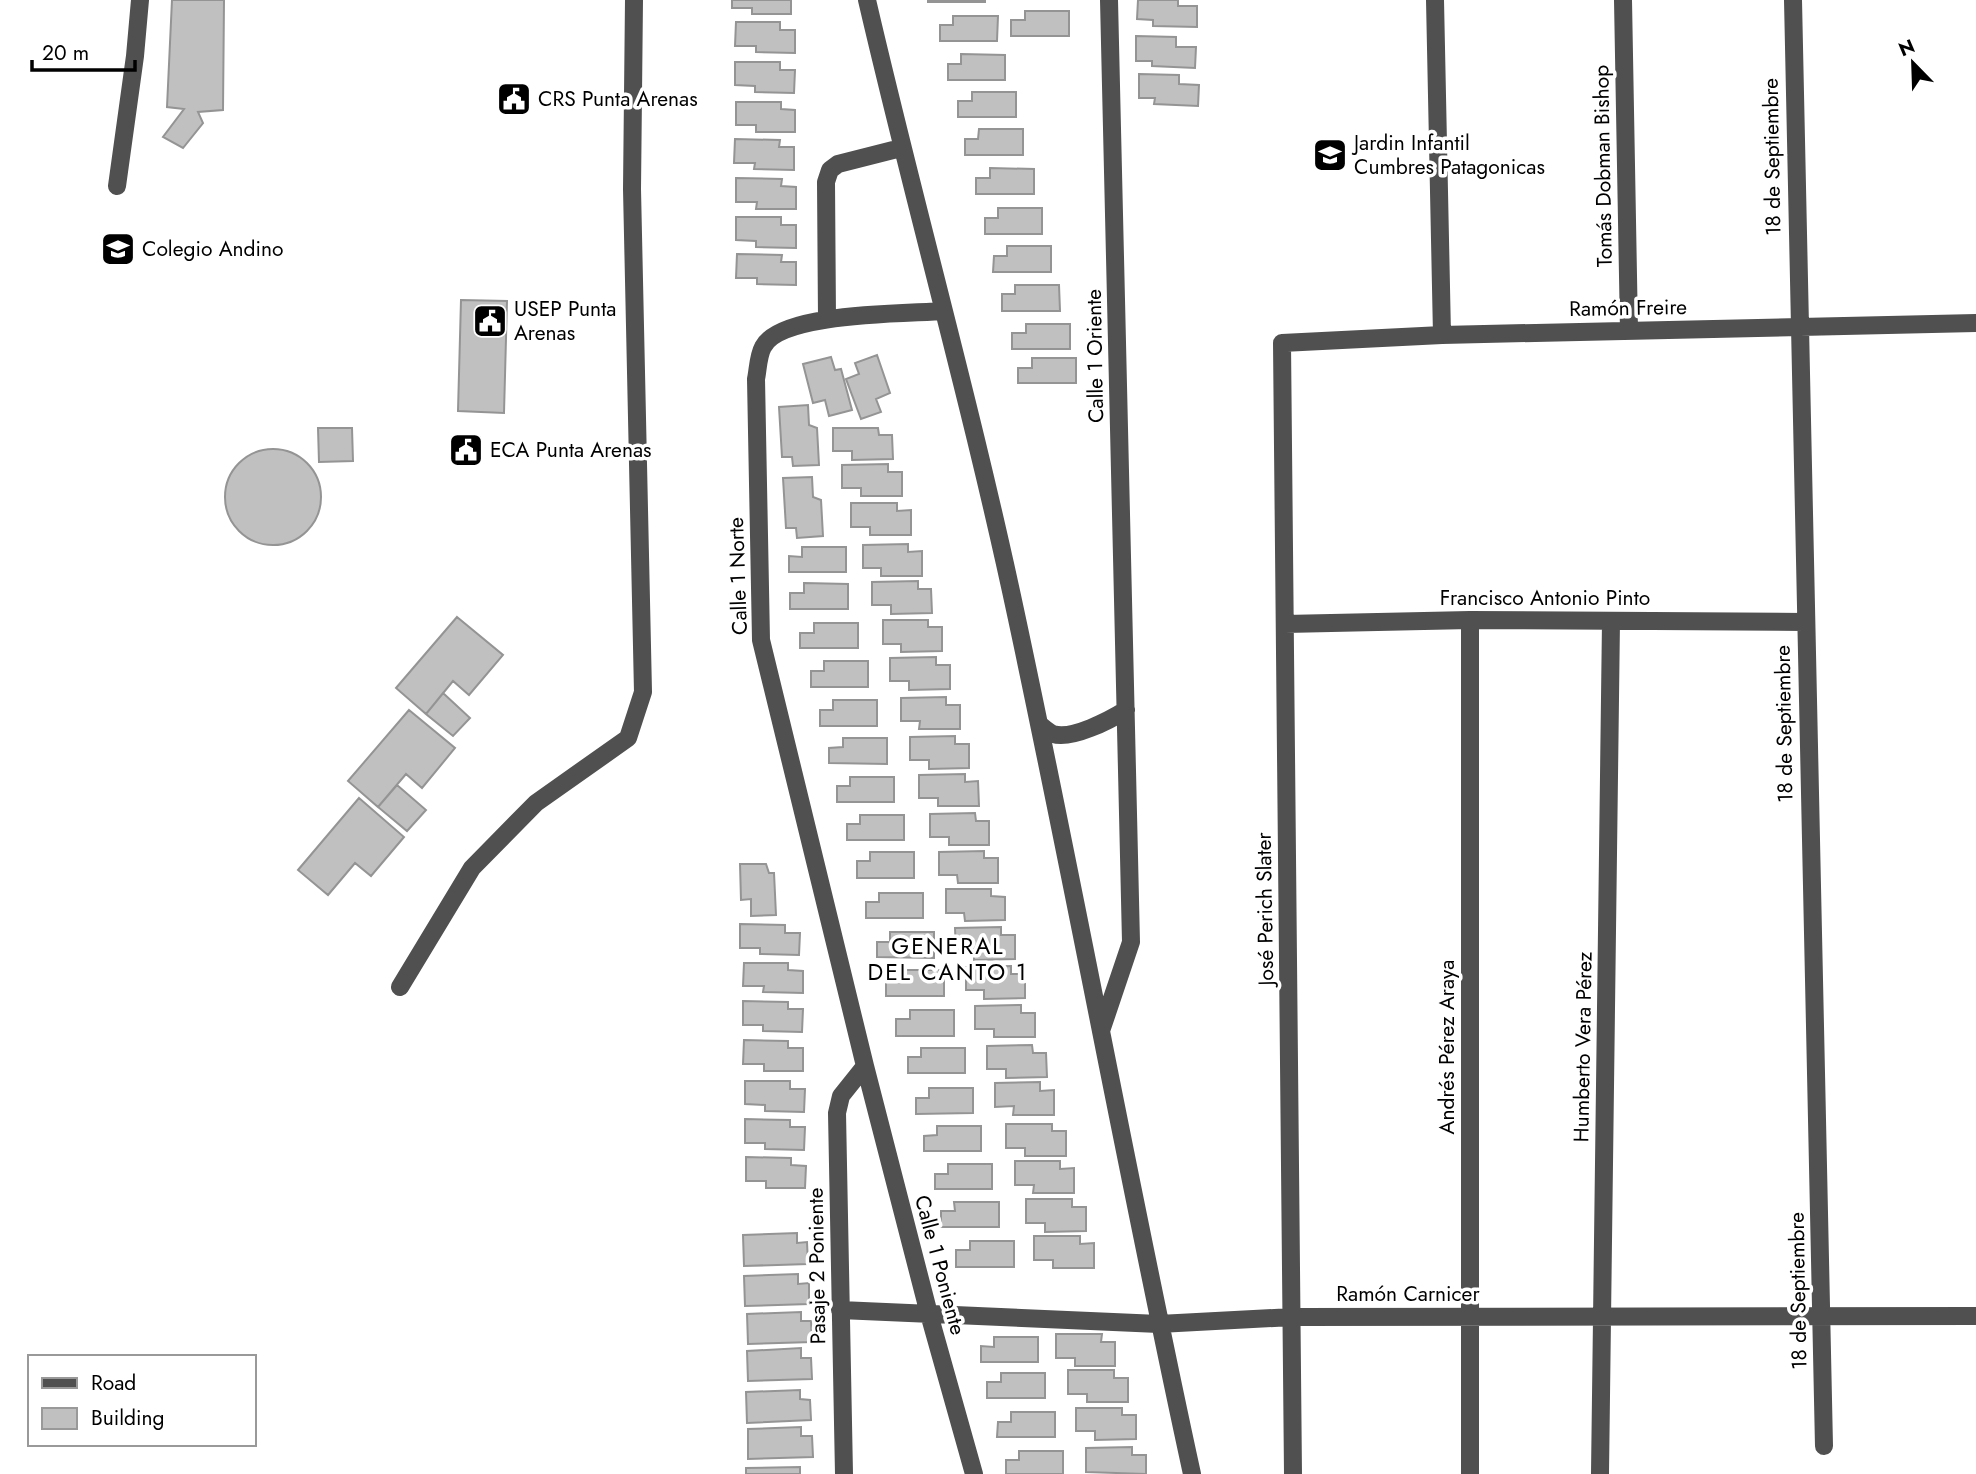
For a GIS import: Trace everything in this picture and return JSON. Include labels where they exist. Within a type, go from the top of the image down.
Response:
[{"type":"street","points":[[117,187],[140,0]]},
{"type":"street","points":[[400,987],[472,868],[536,803],[628,738],[643,692],[632,189],[634,0]]},
{"type":"street","points":[[867,0],[1017,616],[1159,1324],[1192,1474]]},
{"type":"street","name":"Calle 1 Oriente","points":[[1101,1032],[1131,942],[1109,0]]},
{"type":"street","points":[[1435,0],[1442,335]]},
{"type":"street","name":"Tomás Dobman Bishop","points":[[1623,0],[1629,331]]},
{"type":"street","name":"18 de Septiembre","points":[[1793,0],[1824,1446]]},
{"type":"street","points":[[827,319],[826,181],[830,170],[838,164],[901,148]]},
{"type":"street","name":"Calle 1 Norte","points":[[865,1066],[761,640],[756,379],[763,346],[778,332],[797,324],[827,319],[944,311]]},
{"type":"street","name":"Ramón Freire","points":[[1282,343],[1442,335],[1976,323]]},
{"type":"street","name":"José Perich Slater","points":[[1282,343],[1293,1474]]},
{"type":"street","name":"Francisco Antonio Pinto","points":[[1285,624],[1470,621],[1805,622]]},
{"type":"street","name":"Andrés Pérez Araya","points":[[1470,621],[1470,1474]]},
{"type":"street","name":"Humberto Vera Pérez","points":[[1600,1474],[1611,621]]},
{"type":"street","points":[[1039,724],[1054,734],[1078,732],[1103,724],[1126,710]]},
{"type":"street","name":"Pasaje 2 Poniente","points":[[844,1474],[837,1114],[841,1096],[865,1066]]},
{"type":"street","name":"Calle 1 Poniente","points":[[865,1066],[929,1314],[974,1474]]},
{"type":"street","name":"Ramón Carnicer","points":[[841,1310],[1159,1324],[1292,1317],[1976,1316]]},
{"type":"building","points":[[172,0],[224,0],[223,110],[198,112],[203,123],[183,148],[163,137],[184,109],[167,107]]},
{"type":"building","points":[[732,0],[791,0],[791,14],[752,14],[752,8],[732,8]]},
{"type":"building","points":[[985,0],[985,2],[928,2]]},
{"type":"building","points":[[1138,0],[1178,0],[1178,6],[1197,6],[1197,27],[1153,26],[1153,20],[1137,19]]},
{"type":"building","points":[[1025,11],[1069,11],[1069,36],[1011,36],[1011,20],[1025,20]]},
{"type":"building","points":[[953,16],[998,16],[997,41],[940,41],[940,25],[953,25]]},
{"type":"building","points":[[736,22],[780,22],[780,30],[795,30],[795,53],[756,52],[756,46],[735,46]]},
{"type":"building","points":[[1136,36],[1176,37],[1176,47],[1196,47],[1195,68],[1152,66],[1152,61],[1136,61]]},
{"type":"building","points":[[961,54],[1005,55],[1005,80],[948,80],[948,64],[961,64]]},
{"type":"building","points":[[735,62],[780,62],[780,70],[795,70],[794,93],[755,92],[755,86],[735,85]]},
{"type":"building","points":[[1139,74],[1179,75],[1179,84],[1199,85],[1198,106],[1154,104],[1155,98],[1139,98]]},
{"type":"building","points":[[972,92],[1016,92],[1016,117],[958,117],[958,101],[972,101]]},
{"type":"building","points":[[736,102],[781,102],[781,109],[795,110],[795,132],[756,132],[756,125],[736,125]]},
{"type":"building","points":[[979,129],[1023,129],[1023,155],[965,155],[965,139],[978,139]]},
{"type":"building","points":[[735,139],[780,140],[779,147],[794,147],[794,170],[754,169],[755,163],[734,163]]},
{"type":"building","points":[[990,168],[1034,169],[1034,194],[976,194],[976,178],[990,178]]},
{"type":"building","points":[[736,178],[782,179],[781,186],[796,187],[796,209],[756,209],[757,202],[736,202]]},
{"type":"building","points":[[998,208],[1042,208],[1042,234],[985,234],[985,218],[998,218]]},
{"type":"building","points":[[736,217],[781,217],[781,225],[796,225],[796,248],[756,247],[756,241],[736,240]]},
{"type":"building","points":[[1007,246],[1051,246],[1051,272],[993,272],[994,256],[1007,256]]},
{"type":"building","points":[[737,254],[782,255],[781,262],[796,262],[796,285],[757,284],[757,278],[736,278]]},
{"type":"building","points":[[1015,285],[1059,285],[1060,311],[1002,311],[1002,294],[1015,294]]},
{"type":"building","points":[[461,300],[507,301],[504,413],[458,411]]},
{"type":"building","points":[[1026,324],[1070,324],[1070,349],[1012,349],[1012,333],[1026,333]]},
{"type":"building","points":[[877,355],[890,393],[876,399],[881,412],[861,419],[846,379],[859,374],[855,363]]},
{"type":"building","points":[[831,357],[835,370],[841,369],[852,410],[829,416],[825,400],[813,403],[803,364]]},
{"type":"building","points":[[1032,358],[1076,358],[1076,383],[1018,383],[1018,368],[1032,368]]},
{"type":"building","points":[[808,405],[809,425],[817,428],[819,465],[793,466],[792,457],[782,457],[779,407]]},
{"type":"building","points":[[318,428],[352,428],[353,461],[319,462]]},
{"type":"building","points":[[833,428],[878,428],[879,435],[892,435],[893,459],[852,460],[852,451],[833,451]]},
{"type":"building","points":[[273,449],[291,453],[307,463],[317,479],[321,497],[317,515],[307,531],[291,541],[273,545],[255,541],[239,531],[229,515],[225,497],[229,479],[239,463],[255,453]]},
{"type":"building","points":[[888,464],[888,472],[902,472],[902,496],[861,496],[861,488],[842,488],[842,465]]},
{"type":"building","points":[[812,477],[813,497],[821,500],[823,536],[797,538],[796,528],[786,528],[783,478]]},
{"type":"building","points":[[851,503],[897,503],[897,511],[911,510],[911,535],[870,535],[870,527],[851,527]]},
{"type":"building","points":[[908,544],[908,552],[922,551],[922,576],[881,576],[881,568],[863,568],[863,545]]},
{"type":"building","points":[[802,547],[846,547],[846,572],[789,572],[789,556],[802,557]]},
{"type":"building","points":[[918,581],[918,589],[931,589],[932,613],[891,614],[891,605],[872,605],[872,582]]},
{"type":"building","points":[[804,583],[848,584],[848,609],[790,609],[790,593],[804,593]]},
{"type":"building","points":[[457,617],[503,655],[469,695],[453,681],[426,714],[396,688]]},
{"type":"building","points":[[883,620],[928,620],[928,627],[942,627],[942,651],[901,652],[901,644],[883,644]]},
{"type":"building","points":[[814,623],[858,623],[858,648],[800,648],[800,633],[814,633]]},
{"type":"building","points":[[936,657],[936,665],[950,665],[950,689],[909,690],[909,681],[890,681],[890,658]]},
{"type":"building","points":[[824,661],[868,661],[868,687],[811,687],[811,671],[824,671]]},
{"type":"building","points":[[443,693],[470,718],[453,736],[426,714]]},
{"type":"building","points":[[946,697],[946,705],[960,705],[960,729],[919,729],[920,721],[901,721],[901,698]]},
{"type":"building","points":[[833,700],[877,700],[877,726],[820,726],[820,710],[833,710]]},
{"type":"building","points":[[409,710],[455,748],[422,788],[406,774],[378,807],[348,781]]},
{"type":"building","points":[[955,736],[955,744],[969,744],[969,768],[929,769],[929,760],[910,760],[910,737]]},
{"type":"building","points":[[843,738],[887,738],[887,764],[829,763],[829,748],[843,747]]},
{"type":"building","points":[[965,774],[965,782],[978,781],[979,806],[938,806],[938,798],[919,798],[919,775]]},
{"type":"building","points":[[850,777],[894,777],[894,802],[837,802],[837,786],[850,786]]},
{"type":"building","points":[[397,785],[426,810],[407,831],[378,807]]},
{"type":"building","points":[[359,798],[404,837],[371,876],[355,863],[328,895],[298,870]]},
{"type":"building","points":[[975,813],[976,821],[989,821],[989,845],[949,845],[949,837],[930,837],[930,814]]},
{"type":"building","points":[[860,815],[904,815],[904,840],[847,840],[847,824],[860,824]]},
{"type":"building","points":[[984,851],[984,858],[998,858],[998,883],[958,883],[957,875],[939,875],[939,852]]},
{"type":"building","points":[[870,852],[914,852],[914,878],[857,878],[857,861],[870,861]]},
{"type":"building","points":[[740,864],[766,864],[769,873],[774,873],[776,915],[751,916],[751,899],[741,900]]},
{"type":"building","points":[[946,889],[991,889],[991,896],[1005,897],[1005,920],[965,921],[964,913],[946,913]]},
{"type":"building","points":[[879,893],[923,893],[923,918],[866,918],[866,902],[879,902]]},
{"type":"building","points":[[740,924],[785,925],[785,933],[800,933],[799,955],[760,954],[760,948],[740,948]]},
{"type":"building","points":[[1001,927],[1001,935],[1015,935],[1015,959],[974,960],[974,951],[956,952],[955,928]]},
{"type":"building","points":[[890,932],[934,932],[934,958],[877,957],[877,942],[890,942]]},
{"type":"building","points":[[744,963],[788,963],[788,970],[803,971],[803,993],[763,992],[764,986],[743,986]]},
{"type":"building","points":[[1011,966],[1011,974],[1025,974],[1025,998],[984,999],[984,990],[966,990],[966,967]]},
{"type":"building","points":[[899,970],[944,970],[944,996],[886,996],[886,979],[899,979]]},
{"type":"building","points":[[743,1001],[788,1002],[788,1009],[803,1009],[802,1032],[763,1031],[763,1025],[743,1025]]},
{"type":"building","points":[[1021,1005],[1021,1013],[1035,1013],[1035,1037],[994,1037],[994,1029],[975,1029],[975,1006]]},
{"type":"building","points":[[910,1010],[954,1010],[954,1036],[896,1036],[896,1019],[910,1019]]},
{"type":"building","points":[[744,1040],[788,1041],[788,1048],[803,1048],[803,1071],[764,1071],[764,1064],[743,1064]]},
{"type":"building","points":[[1032,1045],[1033,1053],[1046,1053],[1047,1077],[1006,1078],[1006,1069],[987,1069],[987,1046]]},
{"type":"building","points":[[921,1048],[965,1048],[965,1073],[908,1073],[908,1057],[921,1057]]},
{"type":"building","points":[[745,1081],[790,1081],[790,1089],[805,1089],[804,1112],[765,1111],[765,1105],[745,1104]]},
{"type":"building","points":[[1040,1082],[1040,1091],[1054,1090],[1054,1115],[1013,1115],[1014,1106],[995,1107],[995,1083]]},
{"type":"building","points":[[929,1088],[973,1088],[973,1113],[916,1114],[916,1098],[929,1098]]},
{"type":"building","points":[[745,1119],[790,1120],[790,1127],[805,1127],[804,1150],[765,1149],[765,1143],[745,1143]]},
{"type":"building","points":[[1006,1124],[1052,1124],[1052,1131],[1066,1131],[1066,1156],[1025,1156],[1025,1148],[1006,1148]]},
{"type":"building","points":[[937,1126],[981,1126],[981,1151],[924,1151],[924,1136],[937,1135]]},
{"type":"building","points":[[746,1157],[791,1158],[791,1165],[806,1166],[805,1188],[766,1188],[766,1181],[746,1181]]},
{"type":"building","points":[[1015,1161],[1060,1161],[1060,1169],[1074,1168],[1074,1193],[1033,1193],[1034,1185],[1015,1185]]},
{"type":"building","points":[[948,1164],[992,1164],[992,1189],[935,1189],[935,1174],[948,1174]]},
{"type":"building","points":[[1026,1199],[1072,1199],[1072,1207],[1086,1207],[1086,1231],[1045,1232],[1045,1223],[1026,1223]]},
{"type":"building","points":[[954,1202],[999,1202],[999,1227],[941,1227],[941,1211],[955,1211]]},
{"type":"building","points":[[797,1233],[797,1243],[807,1242],[808,1264],[744,1266],[743,1235]]},
{"type":"building","points":[[1034,1236],[1080,1236],[1080,1244],[1094,1243],[1094,1268],[1053,1268],[1053,1260],[1034,1260]]},
{"type":"building","points":[[970,1241],[1014,1241],[1014,1267],[956,1267],[956,1250],[970,1250]]},
{"type":"building","points":[[798,1274],[798,1284],[809,1283],[809,1304],[745,1306],[744,1276]]},
{"type":"building","points":[[801,1312],[801,1321],[811,1321],[812,1342],[748,1344],[747,1314]]},
{"type":"building","points":[[1056,1334],[1102,1334],[1101,1342],[1115,1342],[1115,1366],[1075,1366],[1075,1358],[1056,1358]]},
{"type":"building","points":[[994,1337],[1038,1337],[1038,1362],[981,1362],[981,1346],[994,1347]]},
{"type":"building","points":[[801,1348],[801,1358],[811,1358],[812,1379],[748,1381],[747,1351]]},
{"type":"building","points":[[1068,1370],[1114,1370],[1114,1378],[1128,1378],[1128,1402],[1087,1402],[1087,1394],[1068,1394]]},
{"type":"building","points":[[1001,1373],[1045,1373],[1045,1398],[987,1398],[987,1382],[1001,1382]]},
{"type":"building","points":[[800,1390],[800,1399],[810,1400],[811,1420],[747,1423],[746,1392]]},
{"type":"building","points":[[1076,1408],[1122,1408],[1122,1415],[1136,1415],[1136,1439],[1095,1440],[1095,1431],[1076,1431]]},
{"type":"building","points":[[1011,1412],[1055,1412],[1055,1437],[997,1437],[998,1422],[1011,1422]]},
{"type":"building","points":[[801,1427],[801,1436],[812,1436],[813,1457],[748,1459],[748,1429]]},
{"type":"building","points":[[1132,1447],[1132,1455],[1146,1455],[1146,1474],[1086,1472],[1086,1448]]},
{"type":"building","points":[[1019,1451],[1063,1451],[1063,1474],[1006,1474],[1006,1460],[1019,1460]]},
{"type":"building","points":[[800,1467],[800,1474],[746,1474],[746,1468]]},
{"type":"place","name":"CRS Punta Arenas","points":[[514,99]]},
{"type":"place","name":"Jardin Infantil Cumbres Patagonicas","points":[[1330,155]]},
{"type":"place","name":"Colegio Andino","points":[[118,249]]},
{"type":"place","name":"USEP Punta Arenas","points":[[490,321]]},
{"type":"place","name":"ECA Punta Arenas","points":[[466,450]]},
{"type":"district","name":"GENERAL DEL CANTO 1","points":[[948,959]]}]
